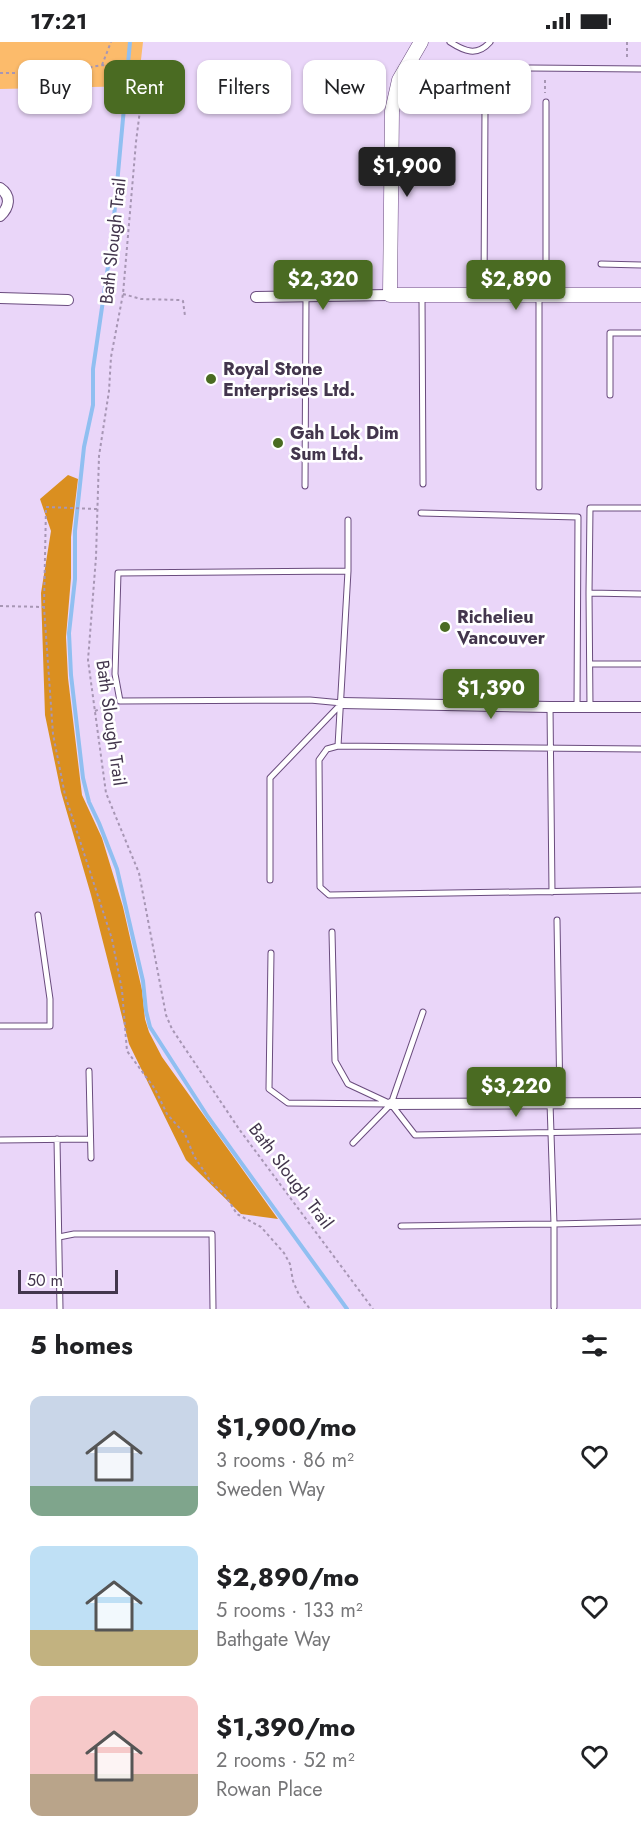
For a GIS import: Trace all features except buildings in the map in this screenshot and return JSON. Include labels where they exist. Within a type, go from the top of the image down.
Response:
[{"type":"street","points":[[390,295],[392,111],[399,80],[421,42]]},
{"type":"street","points":[[0,188],[9,198],[6,210],[0,216]]},
{"type":"street","points":[[256,297],[641,295]]},
{"type":"street","points":[[0,298],[68,300]]},
{"type":"street","points":[[342,703],[641,707]]},
{"type":"street","points":[[391,1104],[641,1103]]},
{"type":"lane","points":[[450,42],[464,51],[478,50],[489,42]]},
{"type":"lane","points":[[531,68],[641,69]]},
{"type":"lane","points":[[539,487],[546,102]]},
{"type":"lane","points":[[484,295],[485,114]]},
{"type":"lane","points":[[601,264],[641,265]]},
{"type":"lane","points":[[422,295],[423,484]]},
{"type":"lane","points":[[305,486],[306,297]]},
{"type":"lane","points":[[610,394],[610,333],[641,333]]},
{"type":"lane","points":[[591,707],[590,508],[641,508]]},
{"type":"lane","points":[[421,513],[578,517],[577,707]]},
{"type":"lane","points":[[338,746],[348,571],[348,520]]},
{"type":"lane","points":[[342,703],[310,700],[120,700],[115,674],[118,573],[348,571]]},
{"type":"lane","points":[[590,593],[641,594]]},
{"type":"lane","points":[[590,664],[641,664]]},
{"type":"lane","points":[[270,880],[270,777],[342,703]]},
{"type":"lane","points":[[550,707],[552,892]]},
{"type":"lane","points":[[641,749],[338,746],[327,749],[319,760],[320,887],[329,895],[641,890]]},
{"type":"lane","points":[[0,1026],[50,1026],[50,999],[38,915]]},
{"type":"lane","points":[[554,1307],[551,1133],[555,1103],[557,920]]},
{"type":"lane","points":[[332,932],[335,1062],[348,1084],[391,1104],[415,1135],[641,1131]]},
{"type":"lane","points":[[271,953],[268,1089],[288,1103],[391,1104]]},
{"type":"lane","points":[[353,1143],[391,1104],[423,1012]]},
{"type":"lane","points":[[89,1071],[90,1158]]},
{"type":"lane","points":[[57,1139],[60,1309]]},
{"type":"lane","points":[[0,1140],[90,1139]]},
{"type":"lane","points":[[401,1226],[641,1222]]},
{"type":"lane","points":[[59,1237],[74,1234],[212,1234],[213,1308]]},
{"type":"path","points":[[106,60],[111,42]]},
{"type":"path","points":[[627,42],[627,59]]},
{"type":"path","points":[[0,73],[61,73],[104,65]]},
{"type":"path","points":[[545,81],[546,102]]},
{"type":"path","name":"Bath Slough Trail","points":[[140,114],[123,294],[111,357],[109,391],[99,456],[96,557],[88,660],[106,793],[139,873],[166,1015],[172,1029],[239,1129],[373,1309]]},
{"type":"path","points":[[508,277],[524,276],[524,265]]},
{"type":"path","points":[[123,294],[141,299],[181,300],[185,316]]},
{"type":"path","points":[[97,509],[46,507],[44,607],[53,734],[65,795],[112,939],[122,990],[127,1051],[155,1089],[167,1114],[185,1134],[194,1156],[211,1182],[225,1195],[237,1214],[261,1227],[284,1253],[290,1263],[293,1281],[299,1295],[310,1309]]},
{"type":"path","points":[[0,606],[44,607]]},
{"type":"path","points":[[94,711],[120,700]]},
{"type":"shaded area","points":[[0,42],[143,42],[141,60],[104,60],[104,87],[92,87],[92,60],[18,60],[18,89],[0,89]]},
{"type":"shaded area","points":[[68,475],[78,479],[71,537],[71,578],[66,637],[68,678],[82,795],[102,838],[123,907],[142,990],[145,1019],[162,1057],[278,1219],[241,1214],[186,1160],[129,1044],[91,895],[61,792],[45,715],[41,593],[51,531],[40,499]]},
{"type":"waterway","points":[[130,42],[112,239],[93,369],[93,405],[84,447],[75,531],[75,579],[69,633],[71,675],[83,778],[89,802],[117,869],[143,981],[150,1027],[208,1117],[347,1309]]},
{"type":"place","name":"Royal Stone Enterprises Ltd.","points":[[211,379]]},
{"type":"place","name":"Gah Lok Dim Sum Ltd.","points":[[278,443]]},
{"type":"place","name":"Richelieu Vancouver","points":[[445,627]]}]
